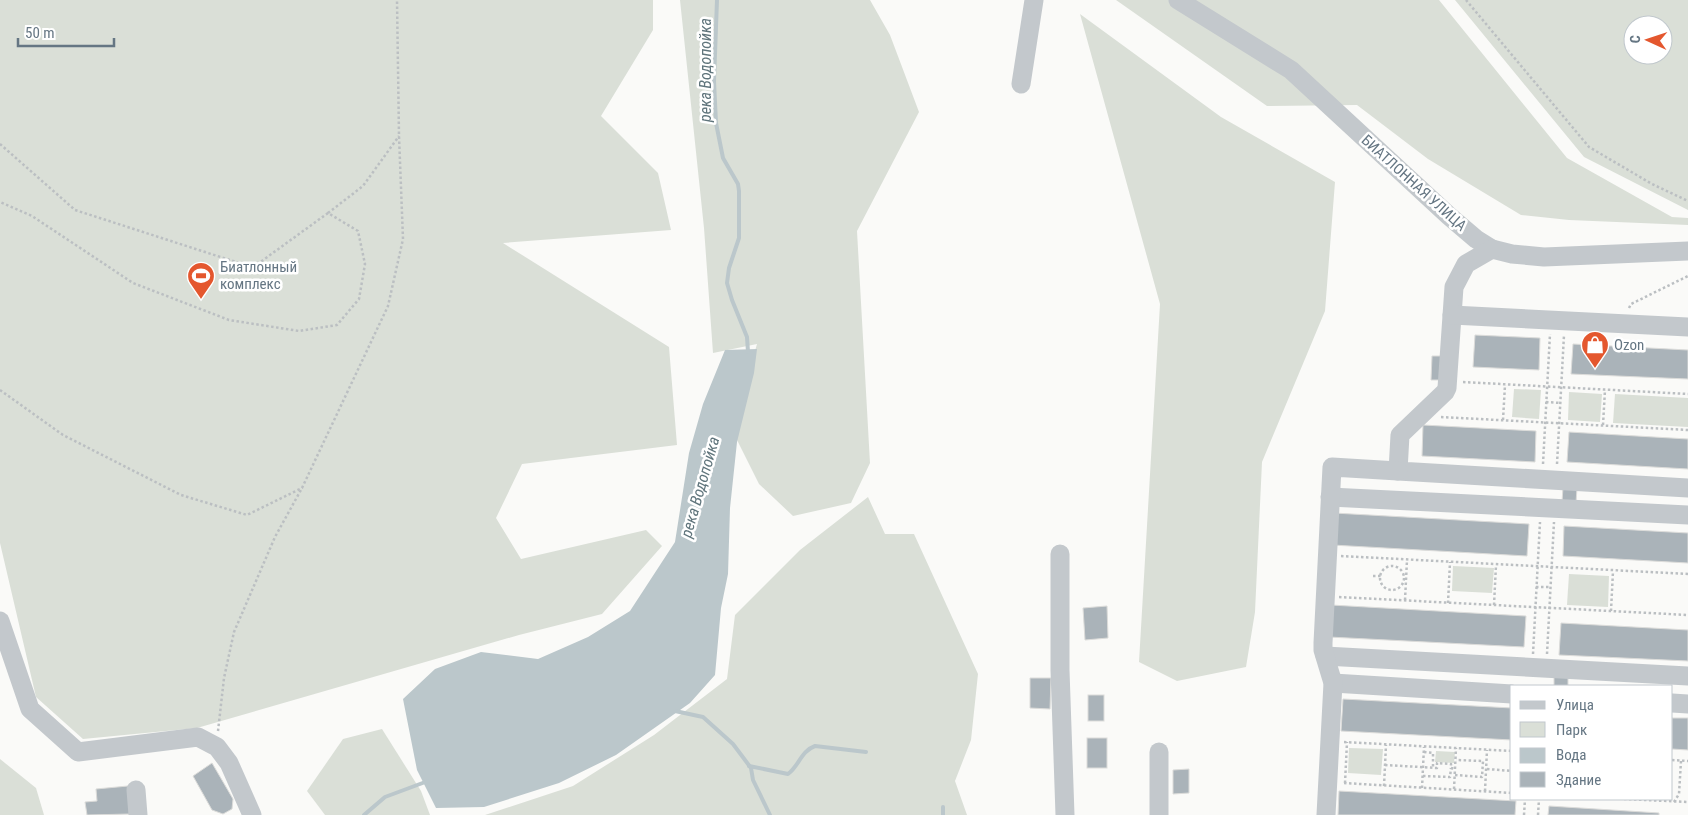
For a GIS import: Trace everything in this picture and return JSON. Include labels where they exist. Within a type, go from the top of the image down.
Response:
[{"type":"street","points":[[1020,84],[1034,0]]},
{"type":"street","name":"БИАТЛОННАЯ УЛИЦА","points":[[1178,0],[1291,70],[1449,216],[1492,250],[1544,257],[1688,251]]},
{"type":"street","points":[[1398,471],[1400,435],[1445,392],[1449,382],[1454,287],[1466,264],[1492,250]]},
{"type":"street","points":[[1452,316],[1688,328]]},
{"type":"street","points":[[1326,815],[1336,783],[1338,742],[1333,683],[1322,644],[1332,467],[1688,488]]},
{"type":"street","points":[[1330,498],[1688,515]]},
{"type":"street","points":[[1060,554],[1060,670],[1065,815]]},
{"type":"street","points":[[0,621],[30,708],[78,752],[198,737],[217,747],[229,763],[252,815]]},
{"type":"street","points":[[1325,656],[1688,676]]},
{"type":"street","points":[[1333,683],[1510,694]]},
{"type":"street","points":[[1673,703],[1688,704]]},
{"type":"street","points":[[1159,752],[1159,815]]},
{"type":"street","points":[[136,790],[138,815]]},
{"type":"path","points":[[217,747],[224,678],[234,632],[275,537],[302,488],[388,306],[403,239],[397,0]]},
{"type":"path","points":[[1466,0],[1589,147],[1652,184],[1688,201]]},
{"type":"path","points":[[0,144],[75,210],[239,263],[259,263],[328,214],[363,186],[399,136]]},
{"type":"path","points":[[0,202],[32,216],[133,283],[229,320],[300,331],[337,325],[359,299],[365,264],[358,231],[328,214]]},
{"type":"path","points":[[1628,324],[1629,306],[1631,304],[1688,276]]},
{"type":"path","points":[[1449,382],[1688,394]]},
{"type":"path","points":[[1503,420],[1505,385]]},
{"type":"path","points":[[0,390],[63,435],[181,495],[247,515],[302,488]]},
{"type":"path","points":[[1603,426],[1605,390]]},
{"type":"path","points":[[1546,402],[1561,403]]},
{"type":"path","points":[[1419,416],[1688,430]]},
{"type":"path","points":[[1327,556],[1688,574]]},
{"type":"path","points":[[1405,600],[1407,560]]},
{"type":"path","points":[[1448,602],[1450,562]]},
{"type":"path","points":[[1494,605],[1496,564]]},
{"type":"path","points":[[1393,566],[1401,570],[1405,579],[1400,587],[1391,590],[1383,586],[1381,576],[1384,570],[1393,566]]},
{"type":"path","points":[[1611,611],[1613,571]]},
{"type":"path","points":[[1373,576],[1381,576]]},
{"type":"path","points":[[1536,587],[1551,588]]},
{"type":"path","points":[[1325,596],[1688,615]]},
{"type":"path","points":[[1510,751],[1338,742],[1336,783],[1510,793]]},
{"type":"path","points":[[1384,786],[1386,745]]},
{"type":"path","points":[[1422,788],[1424,747]]},
{"type":"path","points":[[1454,790],[1456,748]]},
{"type":"path","points":[[1455,775],[1482,777],[1487,750]]},
{"type":"path","points":[[1424,752],[1434,753],[1433,768]]},
{"type":"path","points":[[1456,760],[1483,761],[1485,791]]},
{"type":"path","points":[[1673,760],[1688,761]]},
{"type":"path","points":[[1674,802],[1679,794],[1681,761]]},
{"type":"path","points":[[1422,776],[1450,777],[1451,764],[1437,763],[1437,776]]},
{"type":"path","points":[[1385,765],[1437,768]]},
{"type":"path","points":[[1450,768],[1455,769]]},
{"type":"path","points":[[1484,769],[1510,771]]},
{"type":"path","points":[[1524,815],[1525,800]]},
{"type":"path","points":[[1538,815],[1539,800]]},
{"type":"path","points":[[1641,800],[1688,802]]},
{"type":"green space","points":[[0,0],[653,0],[653,30],[601,116],[658,173],[671,230],[503,243],[669,347],[677,445],[522,464],[496,518],[521,559],[646,530],[662,546],[602,614],[519,635],[197,728],[83,739],[36,697],[0,543]]},
{"type":"green space","points":[[680,0],[870,0],[890,35],[919,112],[857,231],[870,463],[851,503],[793,516],[759,484],[737,440],[741,400],[757,344],[713,353],[704,228]]},
{"type":"green space","points":[[1116,0],[1439,0],[1567,158],[1672,217],[1688,218],[1688,225],[1569,220],[1521,215],[1428,159],[1357,105],[1267,106]]},
{"type":"green space","points":[[1455,0],[1688,0],[1688,210],[1584,157]]},
{"type":"green space","points":[[1080,14],[1221,117],[1335,182],[1325,311],[1262,462],[1255,612],[1246,667],[1177,681],[1139,662],[1160,304]]},
{"type":"green space","points":[[1514,389],[1541,390],[1539,419],[1512,417]]},
{"type":"green space","points":[[1569,392],[1602,394],[1600,422],[1568,420]]},
{"type":"green space","points":[[1615,394],[1688,398],[1688,427],[1613,423]]},
{"type":"green space","points":[[868,497],[885,534],[914,534],[978,674],[971,740],[955,781],[967,815],[485,815],[573,786],[654,735],[727,679],[735,615],[800,550]]},
{"type":"green space","points":[[1453,566],[1494,568],[1492,593],[1452,591]]},
{"type":"green space","points":[[1569,574],[1609,576],[1608,607],[1567,605]]},
{"type":"green space","points":[[382,729],[421,791],[430,815],[325,815],[307,791],[343,739]]},
{"type":"green space","points":[[1349,748],[1383,749],[1381,775],[1348,773]]},
{"type":"green space","points":[[1436,751],[1455,752],[1454,763],[1435,762]]},
{"type":"green space","points":[[0,759],[36,788],[44,815],[0,815]]},
{"type":"water","points":[[757,349],[754,373],[737,442],[730,508],[728,574],[721,608],[715,675],[690,703],[616,755],[559,783],[484,807],[436,808],[417,770],[403,699],[435,669],[481,652],[538,659],[588,637],[630,611],[675,542],[689,453],[703,404],[725,350]]},
{"type":"building","points":[[1475,335],[1540,338],[1539,370],[1473,367]]},
{"type":"building","points":[[1573,344],[1688,350],[1688,379],[1571,374]]},
{"type":"building","points":[[1432,356],[1442,356],[1441,380],[1431,380]]},
{"type":"building","points":[[1423,425],[1536,431],[1535,462],[1422,456]]},
{"type":"building","points":[[1569,432],[1688,439],[1688,469],[1567,462]]},
{"type":"building","points":[[1563,487],[1577,488],[1576,503],[1562,502]]},
{"type":"building","points":[[1334,513],[1529,524],[1527,556],[1332,545]]},
{"type":"building","points":[[1564,526],[1688,533],[1688,563],[1563,556]]},
{"type":"building","points":[[1331,605],[1526,616],[1524,647],[1329,637]]},
{"type":"building","points":[[1107,606],[1108,638],[1085,640],[1083,608]]},
{"type":"building","points":[[1561,623],[1688,630],[1688,661],[1559,655]]},
{"type":"building","points":[[1554,674],[1568,674],[1568,685],[1554,685]]},
{"type":"building","points":[[1030,678],[1051,678],[1050,709],[1030,708]]},
{"type":"building","points":[[1088,695],[1104,695],[1104,721],[1088,721]]},
{"type":"building","points":[[1343,699],[1510,708],[1510,740],[1341,731]]},
{"type":"building","points":[[1673,718],[1688,718],[1688,750],[1673,749]]},
{"type":"building","points":[[1087,738],[1107,738],[1107,768],[1087,768]]},
{"type":"building","points":[[212,763],[233,799],[232,809],[223,814],[212,810],[193,776]]},
{"type":"building","points":[[1189,769],[1189,793],[1173,794],[1173,770]]},
{"type":"building","points":[[128,786],[130,814],[87,815],[85,802],[97,801],[96,789]]},
{"type":"building","points":[[1339,791],[1516,801],[1515,815],[1338,815]]},
{"type":"building","points":[[1549,806],[1659,813],[1659,815],[1548,815]]},
{"type":"waterway","name":"река Водопойка","points":[[717,0],[714,81],[716,123],[723,158],[738,184],[739,191],[739,238],[729,268],[727,283],[747,337],[748,352]]},
{"type":"waterway","points":[[675,711],[703,717],[733,744],[751,768],[753,780],[770,815]]},
{"type":"waterway","points":[[749,766],[788,774],[806,751],[815,746],[866,752]]},
{"type":"waterway","name":"река Водопойка","points":[[364,815],[385,797],[428,781]]},
{"type":"waterway","points":[[943,807],[943,815]]},
{"type":"place","name":"Биатлонный комплекс","points":[[201,300]]},
{"type":"place","name":"Ozon","points":[[1595,369]]}]
